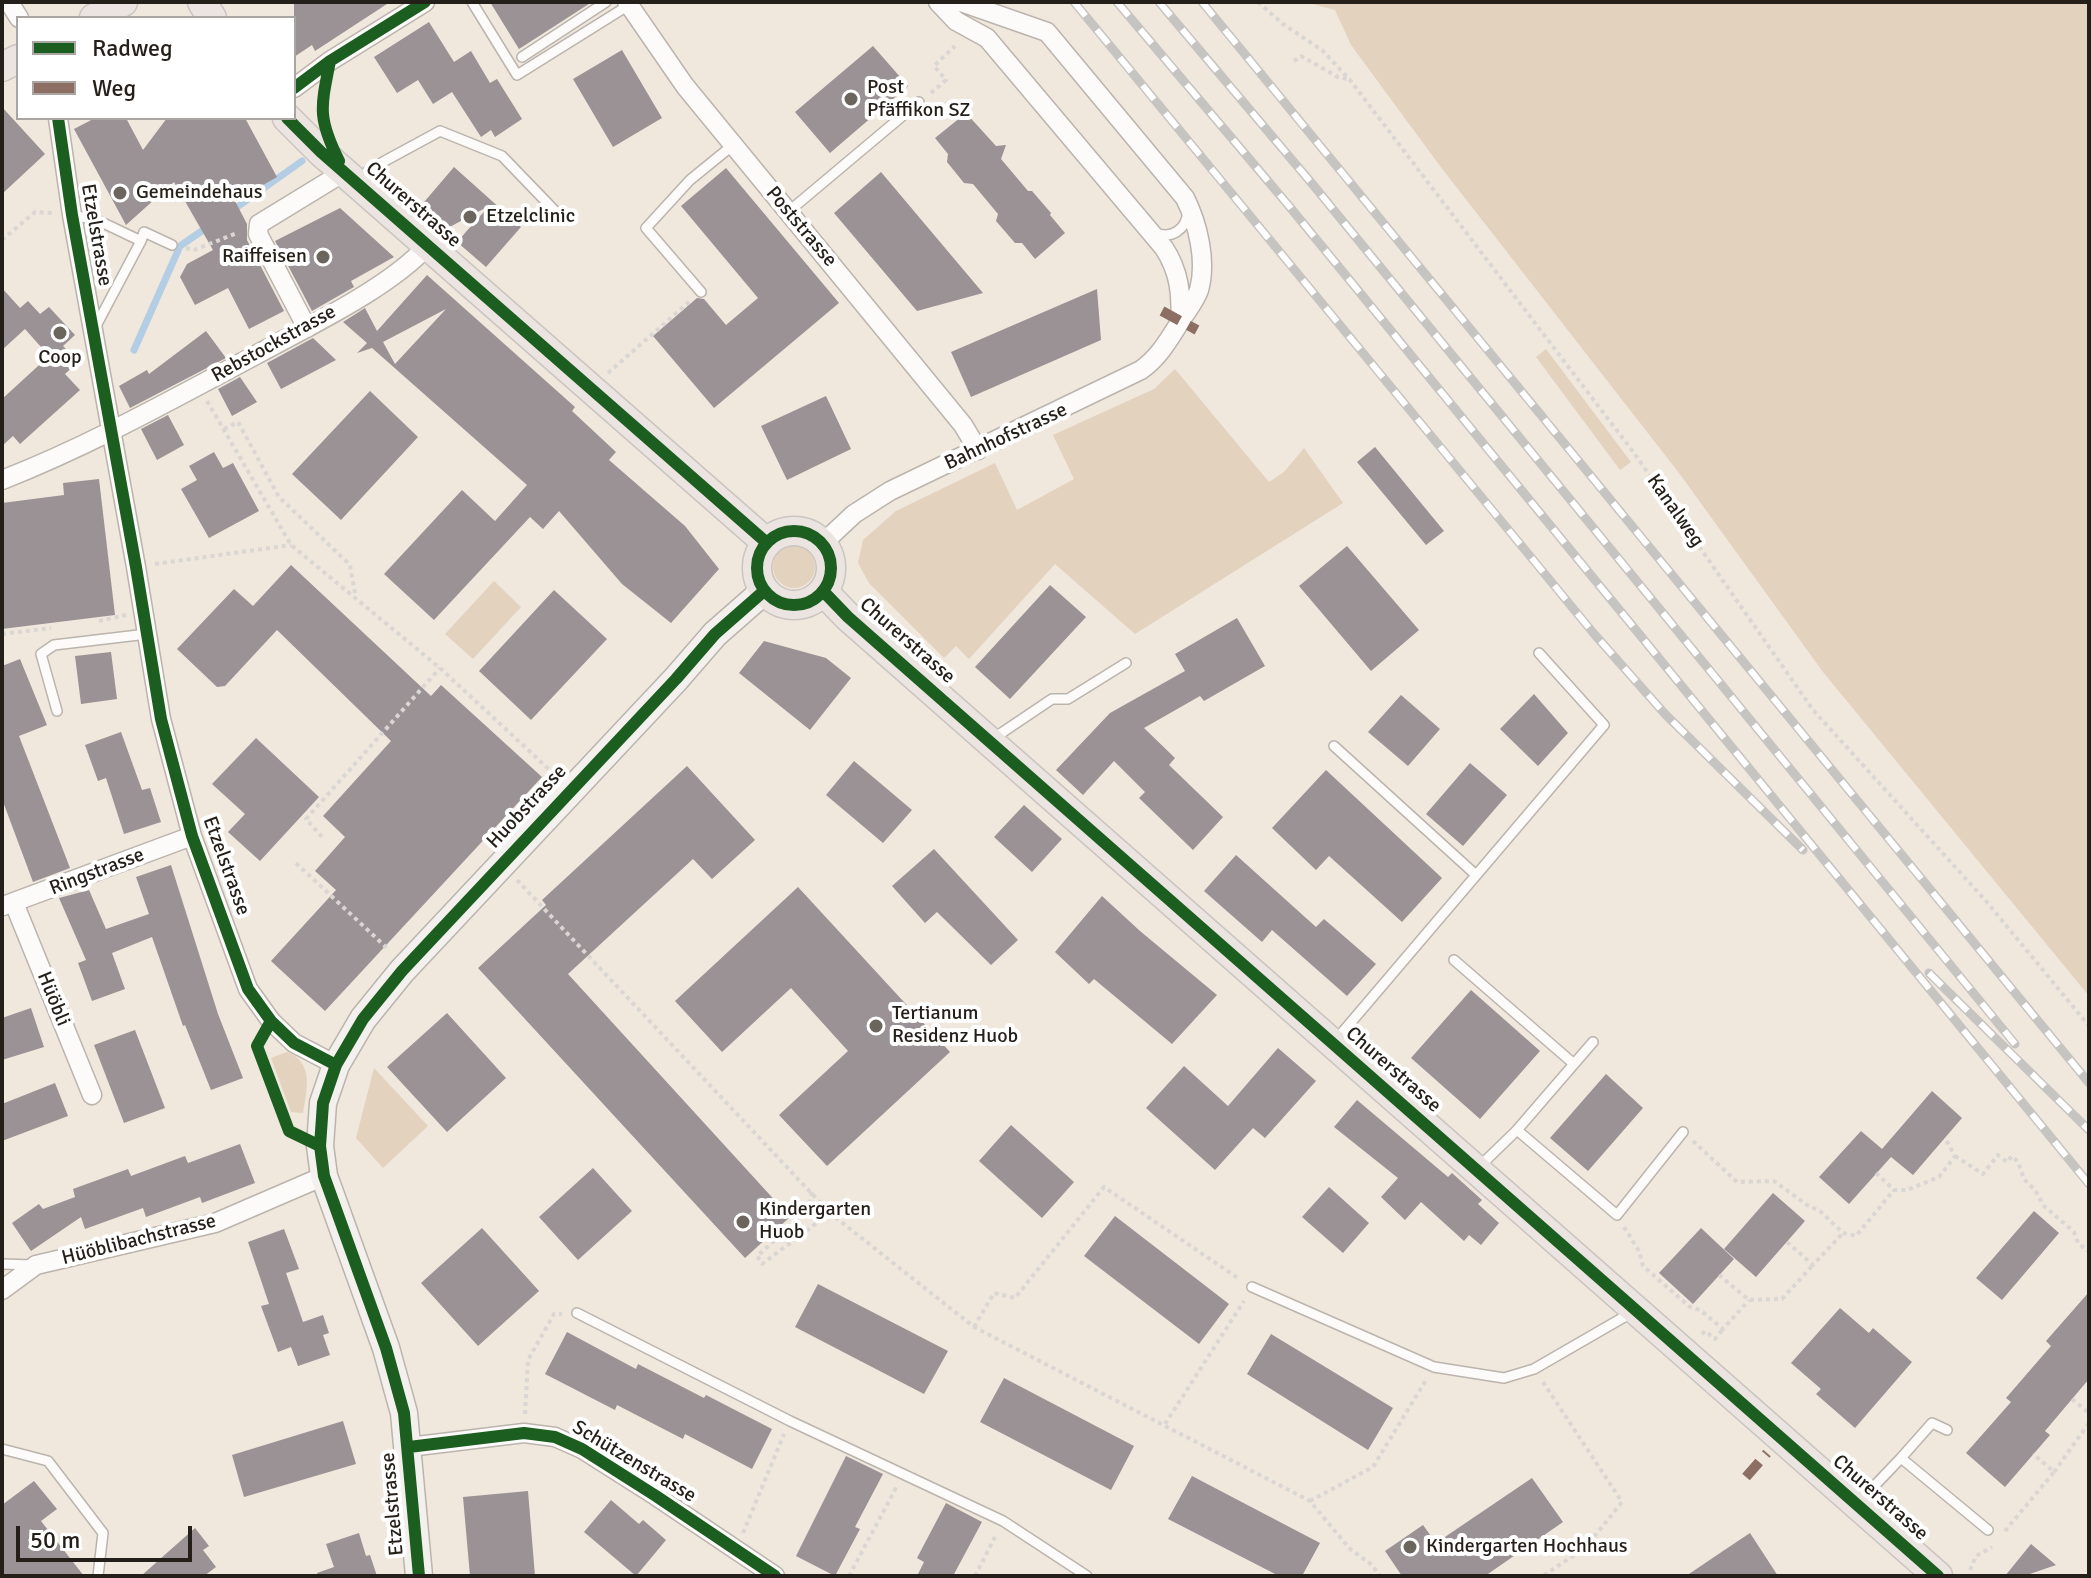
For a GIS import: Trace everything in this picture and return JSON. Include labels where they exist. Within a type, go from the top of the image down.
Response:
[{"type":"main road","points":[[98,16],[123,2]]},
{"type":"main road","name":"Churerstrasse","points":[[289,120],[767,543]]},
{"type":"main road","points":[[791,531],[811,535],[822,544],[831,564],[830,578],[823,591],[810,602],[794,606],[777,602],[764,591],[758,579],[757,566],[760,553],[767,543],[791,531]]},
{"type":"main road","name":"Churerstrasse","points":[[823,591],[848,617],[1938,1576]]},
{"type":"street","points":[[296,86],[330,61],[425,2]]},
{"type":"street","points":[[938,2],[956,21],[987,38],[1173,262],[1182,301],[1180,321]]},
{"type":"street","name":"Bahnhofstrasse","points":[[822,544],[864,507],[890,491],[1141,370],[1160,354],[1198,292],[1201,278],[1196,229],[1185,198],[1047,32],[961,2]]},
{"type":"street","name":"Poststrasse","points":[[628,3],[653,43],[963,425],[978,450]]},
{"type":"street","name":"Etzelstrasse","points":[[58,120],[72,215],[161,719],[192,836],[248,989],[271,1021],[294,1043],[336,1065],[328,1084],[320,1122],[324,1176],[386,1348],[404,1413],[419,1576]]},
{"type":"street","points":[[307,328],[258,234],[259,224],[350,177]]},
{"type":"street","name":"Rebstockstrasse","points":[[2,480],[112,431],[307,328],[413,262],[428,245]]},
{"type":"street","name":"Huobstrasse","points":[[336,1065],[363,1019],[402,971],[715,634],[764,591]]},
{"type":"street","name":"Ringstrasse","points":[[8,905],[192,836]]},
{"type":"street","name":"Hüöbli","points":[[8,905],[92,1095]]},
{"type":"street","name":"Hüöblibachstrasse","points":[[2,1290],[36,1265],[215,1223],[324,1176]]},
{"type":"street","name":"Schützenstrasse","points":[[409,1447],[524,1433],[555,1437],[582,1449],[775,1576]]},
{"type":"lane","points":[[472,2],[517,75],[628,3]]},
{"type":"lane","points":[[522,57],[606,2]]},
{"type":"lane","points":[[987,38],[990,27],[1000,16]]},
{"type":"lane","points":[[788,212],[919,102]]},
{"type":"lane","points":[[350,177],[440,131],[502,156],[557,213]]},
{"type":"lane","points":[[701,292],[646,228],[690,180],[733,145]]},
{"type":"lane","points":[[1143,224],[1157,234],[1176,233],[1187,219],[1185,198]]},
{"type":"lane","points":[[72,215],[97,220],[141,241]]},
{"type":"lane","points":[[93,331],[144,232],[172,245]]},
{"type":"lane","points":[[57,711],[41,654],[54,645],[147,634]]},
{"type":"lane","points":[[1333,1043],[1604,725],[1539,653]]},
{"type":"lane","points":[[991,740],[1052,699],[1068,699],[1126,663]]},
{"type":"lane","points":[[1334,746],[1476,875]]},
{"type":"lane","points":[[1454,960],[1574,1064]]},
{"type":"lane","points":[[1477,1170],[1517,1130],[1593,1042]]},
{"type":"lane","points":[[1517,1130],[1617,1215],[1683,1132]]},
{"type":"lane","points":[[2,1264],[36,1265]]},
{"type":"lane","points":[[1252,1287],[1434,1367],[1504,1378],[1534,1369],[1636,1310]]},
{"type":"lane","points":[[577,1313],[790,1421],[1003,1521],[1087,1576]]},
{"type":"lane","points":[[1857,1504],[1932,1423],[1947,1430]]},
{"type":"lane","points":[[2,1449],[48,1461],[103,1533],[98,1576]]},
{"type":"lane","points":[[1901,1458],[1988,1530]]},
{"type":"path","points":[[932,92],[946,80],[934,66],[955,46]]},
{"type":"path","points":[[1294,61],[1301,56],[1338,77],[1350,80]]},
{"type":"path","points":[[2,240],[35,212]]},
{"type":"path","points":[[194,250],[259,224]]},
{"type":"path","points":[[591,388],[701,292]]},
{"type":"path","points":[[198,386],[291,545],[440,668],[557,776],[569,791]]},
{"type":"path","points":[[223,429],[238,422],[279,497],[350,565],[355,596]]},
{"type":"path","points":[[136,567],[291,545]]},
{"type":"path","points":[[322,837],[306,819],[440,668]]},
{"type":"path","points":[[296,863],[393,954]]},
{"type":"path","points":[[511,873],[830,1213],[974,1327],[1310,1501],[1349,1548],[1372,1565],[1380,1576]]},
{"type":"path","points":[[1683,1132],[1737,1182],[1774,1181],[1820,1211],[1843,1233],[1856,1236],[1894,1190]]},
{"type":"path","points":[[1945,1138],[1955,1156],[1983,1174],[1998,1155],[2007,1162],[2012,1156],[2044,1206],[2074,1232],[2078,1243],[2089,1252]]},
{"type":"path","points":[[1876,1173],[1894,1190],[1907,1190],[1939,1177],[1955,1156]]},
{"type":"path","points":[[974,1327],[994,1293],[1015,1298],[1104,1187],[1252,1287],[1165,1424]]},
{"type":"path","points":[[812,1192],[807,1212],[757,1256],[762,1264],[830,1213]]},
{"type":"path","points":[[1617,1215],[1639,1251],[1643,1266],[1690,1307],[1700,1310],[1723,1329]]},
{"type":"path","points":[[1719,1275],[1749,1300],[1782,1299],[1843,1233]]},
{"type":"path","points":[[1787,1242],[1813,1265]]},
{"type":"path","points":[[1699,1338],[1705,1331],[1715,1339],[1749,1300]]},
{"type":"path","points":[[524,1433],[528,1360],[554,1314],[577,1313]]},
{"type":"path","points":[[1310,1501],[1373,1467],[1434,1367]]},
{"type":"path","points":[[1534,1369],[1622,1502],[1586,1547],[1543,1576]]},
{"type":"path","points":[[2072,1399],[2089,1413]]},
{"type":"path","points":[[735,1550],[790,1421]]},
{"type":"path","points":[[1970,1570],[1976,1556],[1989,1550],[2054,1472],[2089,1423]]},
{"type":"path","points":[[2033,1454],[2054,1472]]},
{"type":"path","points":[[849,1576],[904,1474]]},
{"type":"path","points":[[975,1576],[1003,1521]]},
{"type":"shaded area","points":[[1305,2],[2089,2],[2089,996],[1823,672],[1679,473],[1440,166],[1351,45],[1335,10]]},
{"type":"shaded area","points":[[1546,349],[1631,462],[1620,470],[1536,357]]},
{"type":"shaded area","points":[[1175,369],[1269,482],[1284,472],[1304,448],[1343,503],[1135,634],[1055,564],[969,659],[956,646],[944,658],[869,583],[858,563],[863,540],[896,511],[995,463],[1017,510],[1074,479],[1053,435],[1154,389]]},
{"type":"shaded area","points":[[794,546],[809,552],[815,567],[809,582],[794,588],[779,582],[773,567],[779,552]]},
{"type":"shaded area","points":[[494,581],[521,607],[473,659],[445,634]]},
{"type":"shaded area","points":[[287,1052],[296,1057],[305,1070],[307,1086],[303,1113],[291,1112],[271,1058]]},
{"type":"shaded area","points":[[374,1068],[428,1126],[383,1168],[356,1138]]},
{"type":"building","points":[[294,2],[390,2],[315,51],[312,45],[296,56]]},
{"type":"building","points":[[490,2],[592,2],[519,49]]},
{"type":"building","points":[[429,22],[454,62],[471,51],[490,83],[497,79],[522,119],[495,137],[491,130],[481,137],[452,92],[433,104],[418,80],[397,93],[374,57]]},
{"type":"building","name":"Post Pfäffikon SZ","points":[[873,46],[908,86],[830,153],[795,112]]},
{"type":"building","points":[[622,50],[662,118],[613,147],[573,79]]},
{"type":"building","points":[[2,107],[45,154],[2,194]]},
{"type":"building","points":[[966,113],[996,146],[1006,145],[1001,159],[1028,191],[1032,191],[1065,233],[1035,259],[1022,243],[1015,243],[996,221],[998,214],[973,184],[964,183],[947,162],[948,154],[935,138]]},
{"type":"building","points":[[91,120],[127,120],[143,150],[166,120],[246,120],[277,177],[235,201],[247,224],[247,240],[284,311],[249,329],[228,288],[195,305],[180,277],[187,264],[213,250],[174,182],[126,225],[74,129]]},
{"type":"building","name":"Etzelclinic","points":[[454,167],[521,227],[486,267],[457,242],[489,206],[444,230],[419,208]]},
{"type":"building","points":[[726,168],[839,303],[714,408],[653,336],[697,298],[704,299],[726,325],[758,298],[681,206]]},
{"type":"building","points":[[881,172],[983,293],[917,311],[834,213]]},
{"type":"building","points":[[340,208],[394,257],[351,281],[354,287],[312,311],[275,241]]},
{"type":"building","points":[[427,275],[575,407],[572,411],[616,452],[609,460],[685,526],[719,569],[671,623],[622,584],[559,511],[543,529],[530,517],[434,620],[384,574],[462,490],[495,521],[527,485],[372,348],[357,353],[367,343],[343,322],[365,308],[377,331]],"holes":[[[446,309],[395,364],[383,342]]]},
{"type":"building","points":[[2,288],[20,308],[28,301],[40,314],[49,307],[75,335],[63,346],[78,362],[65,374],[80,390],[20,444],[13,436],[2,446],[2,399],[49,356],[25,329],[2,350]]},
{"type":"building","points":[[1097,289],[1101,340],[971,397],[951,352]]},
{"type":"building","points":[[206,331],[226,358],[130,408],[119,386],[147,370],[149,374]]},
{"type":"building","points":[[313,338],[336,360],[281,389],[267,363]]},
{"type":"building","points":[[240,377],[257,402],[232,416],[218,389]]},
{"type":"building","points":[[370,391],[418,437],[341,520],[292,474]]},
{"type":"building","points":[[826,396],[851,449],[787,480],[761,426]]},
{"type":"building","points":[[168,415],[184,445],[157,460],[141,429]]},
{"type":"building","points":[[1375,447],[1444,531],[1426,545],[1357,462]]},
{"type":"building","points":[[214,452],[223,468],[233,463],[259,511],[209,538],[181,489],[197,480],[189,466]]},
{"type":"building","points":[[99,479],[115,615],[2,629],[2,503],[64,495],[63,483]]},
{"type":"building","points":[[1347,546],[1419,630],[1371,671],[1299,586]]},
{"type":"building","points":[[291,565],[431,696],[441,685],[542,777],[325,1011],[271,961],[336,890],[315,871],[345,837],[323,816],[391,741],[277,630],[225,686],[217,687],[177,649],[234,589],[253,606]]},
{"type":"building","points":[[1050,585],[1086,617],[1010,699],[975,667]]},
{"type":"building","points":[[554,590],[607,639],[531,720],[479,671]]},
{"type":"building","points":[[1237,618],[1265,666],[1204,701],[1200,696],[1144,728],[1175,758],[1169,765],[1223,817],[1193,850],[1139,798],[1145,792],[1114,761],[1083,795],[1056,770],[1110,713],[1185,671],[1175,654]]},
{"type":"building","points":[[764,641],[826,658],[851,678],[810,730],[739,673]]},
{"type":"building","points":[[111,652],[117,699],[81,704],[75,656]]},
{"type":"building","points":[[20,659],[47,725],[19,736],[70,868],[33,882],[2,799],[2,666]]},
{"type":"building","points":[[1534,694],[1568,733],[1538,766],[1500,729]]},
{"type":"building","points":[[1401,695],[1440,729],[1408,766],[1368,732]]},
{"type":"building","points":[[121,732],[142,790],[150,788],[161,822],[124,834],[106,778],[98,781],[85,745]]},
{"type":"building","points":[[256,738],[319,797],[260,861],[228,832],[245,814],[212,784]]},
{"type":"building","points":[[854,761],[912,810],[883,843],[826,795]]},
{"type":"building","points":[[1470,763],[1507,795],[1463,846],[1426,814]]},
{"type":"building","points":[[687,766],[755,840],[712,879],[693,859],[568,974],[790,1217],[745,1258],[478,968],[546,905],[542,900]]},
{"type":"building","points":[[1326,770],[1442,878],[1402,922],[1329,856],[1316,870],[1272,828]]},
{"type":"building","points":[[1024,805],[1062,839],[1032,872],[994,837]]},
{"type":"building","points":[[934,849],[1018,940],[991,965],[937,912],[925,923],[892,886]]},
{"type":"building","points":[[1236,855],[1316,927],[1324,919],[1376,964],[1347,996],[1272,930],[1262,942],[1204,891]]},
{"type":"building","points":[[171,865],[218,1014],[243,1078],[211,1090],[183,1026],[152,937],[112,953],[125,989],[92,1001],[78,963],[86,960],[59,898],[89,890],[106,929],[149,914],[136,877]]},
{"type":"building","name":"Tertianum Residenz Huob","points":[[798,887],[950,1052],[827,1166],[779,1115],[848,1051],[791,988],[722,1052],[675,1001]]},
{"type":"building","points":[[1102,896],[1217,995],[1172,1044],[1094,979],[1089,984],[1055,952]]},
{"type":"building","points":[[1471,990],[1540,1051],[1480,1119],[1411,1058]]},
{"type":"building","points":[[31,1008],[44,1047],[2,1060],[2,1018]]},
{"type":"building","points":[[447,1013],[506,1078],[447,1132],[387,1067]]},
{"type":"building","points":[[135,1030],[165,1108],[124,1123],[94,1045]]},
{"type":"building","points":[[1278,1048],[1316,1081],[1265,1138],[1253,1128],[1215,1170],[1146,1108],[1184,1066],[1228,1106]]},
{"type":"building","points":[[1606,1074],[1643,1108],[1588,1171],[1550,1138]]},
{"type":"building","points":[[55,1083],[68,1116],[2,1141],[2,1104]]},
{"type":"building","points":[[1932,1091],[1962,1118],[1913,1175],[1891,1157],[1849,1204],[1819,1177],[1861,1131],[1882,1149]]},
{"type":"building","points":[[1357,1100],[1448,1177],[1452,1173],[1482,1200],[1478,1204],[1499,1223],[1481,1245],[1469,1235],[1464,1241],[1421,1202],[1405,1220],[1381,1197],[1398,1178],[1334,1127]]},
{"type":"building","points":[[1011,1125],[1074,1182],[1042,1218],[979,1161]]},
{"type":"building","points":[[240,1144],[255,1183],[202,1203],[200,1197],[146,1217],[143,1208],[85,1229],[81,1217],[31,1251],[12,1223],[39,1204],[43,1209],[75,1197],[73,1189],[128,1169],[131,1176],[185,1156],[188,1163]]},
{"type":"building","points":[[593,1168],[632,1211],[578,1260],[539,1217]]},
{"type":"building","points":[[1329,1187],[1369,1223],[1343,1253],[1302,1217]]},
{"type":"building","points":[[1773,1193],[1805,1221],[1756,1277],[1724,1249]]},
{"type":"building","points":[[2034,1211],[2059,1233],[2002,1300],[1976,1278]]},
{"type":"building","points":[[1115,1216],[1229,1304],[1199,1344],[1084,1256]]},
{"type":"building","points":[[482,1228],[539,1291],[478,1346],[421,1283]]},
{"type":"building","points":[[1701,1228],[1734,1259],[1693,1304],[1659,1273]]},
{"type":"building","points":[[284,1229],[299,1269],[286,1273],[303,1322],[323,1315],[329,1333],[323,1335],[330,1355],[298,1366],[291,1347],[278,1352],[261,1306],[269,1304],[248,1242]]},
{"type":"building","points":[[818,1284],[948,1351],[924,1394],[795,1327]]},
{"type":"building","points":[[2089,1292],[2089,1379],[2045,1431],[2050,1435],[2005,1487],[1966,1453],[2011,1402],[2006,1398],[2051,1346],[2046,1341]]},
{"type":"building","points":[[1840,1308],[1869,1333],[1873,1328],[1912,1362],[1855,1428],[1816,1394],[1821,1389],[1791,1363]]},
{"type":"building","points":[[567,1332],[636,1369],[638,1364],[772,1429],[752,1469],[685,1434],[683,1439],[617,1405],[615,1410],[545,1374]]},
{"type":"building","points":[[1271,1334],[1393,1408],[1368,1450],[1247,1374]]},
{"type":"building","points":[[1004,1378],[1134,1446],[1111,1490],[980,1422]]},
{"type":"building","points":[[343,1421],[356,1464],[244,1497],[232,1455]]},
{"type":"building","points":[[846,1456],[883,1474],[855,1527],[860,1529],[835,1576],[796,1556]]},
{"type":"building","points":[[1192,1476],[1320,1543],[1302,1576],[1279,1576],[1168,1519]]},
{"type":"building","points":[[1532,1478],[1563,1522],[1485,1576],[1402,1576],[1385,1551],[1423,1525],[1436,1543]]},
{"type":"building","points":[[34,1481],[57,1509],[41,1521],[84,1576],[2,1576],[2,1505]]},
{"type":"building","points":[[528,1491],[535,1576],[470,1576],[463,1497]]},
{"type":"building","points":[[611,1500],[639,1524],[643,1520],[666,1540],[636,1576],[584,1532]]},
{"type":"building","points":[[946,1503],[982,1522],[953,1576],[917,1576],[924,1562],[917,1558]]},
{"type":"building","points":[[195,1528],[209,1546],[203,1550],[216,1567],[204,1576],[141,1576]]},
{"type":"building","points":[[359,1533],[366,1556],[370,1555],[377,1576],[318,1576],[317,1573],[334,1567],[326,1544]]},
{"type":"building","points":[[1750,1533],[1778,1576],[1686,1576],[1723,1551]]},
{"type":"building","points":[[2031,1544],[2056,1565],[2024,1576],[2005,1576]]},
{"type":"waterway","points":[[233,210],[302,161]]},
{"type":"waterway","points":[[134,350],[180,246],[209,226]]},
{"type":"railway","points":[[1074,2],[1595,635],[1665,714],[1803,850]]},
{"type":"railway","points":[[1117,2],[1289,206],[2089,1184]]},
{"type":"railway","points":[[1159,2],[1314,186],[2015,1044]]},
{"type":"railway","points":[[1202,2],[2089,1083]]},
{"type":"railway","points":[[1929,973],[2089,1130]]},
{"type":"marked path","points":[[1162,311],[1197,330]]},
{"type":"marked path","points":[[1746,1477],[1767,1453]]},
{"type":"cycle path","points":[[296,86],[330,61],[425,2]]},
{"type":"cycle path","points":[[330,61],[323,112],[327,133],[339,161]]},
{"type":"cycle path","points":[[58,120],[72,215],[161,719],[192,836],[248,989],[271,1021],[294,1043],[336,1065]]},
{"type":"cycle path","points":[[289,120],[321,152],[767,543]]},
{"type":"cycle path","points":[[787,531],[801,531],[815,537],[825,547],[831,568],[825,589],[815,599],[801,605],[787,605],[773,599],[763,589],[757,575],[757,561],[763,547],[773,537],[787,531]]},
{"type":"cycle path","points":[[419,1576],[404,1413],[386,1348],[324,1176],[320,1146],[323,1103],[336,1065],[363,1019],[402,971],[715,634],[764,591]]},
{"type":"cycle path","points":[[823,591],[848,617],[1938,1576]]},
{"type":"cycle path","points":[[271,1021],[257,1046],[289,1131],[320,1146]]},
{"type":"cycle path","points":[[409,1447],[524,1433],[555,1437],[582,1449],[775,1576]]},
{"type":"place","name":"Post Pfäffikon SZ","points":[[851,99]]},
{"type":"place","name":"Gemeindehaus","points":[[120,193]]},
{"type":"place","name":"Etzelclinic","points":[[470,217]]},
{"type":"place","name":"Raiffeisen","points":[[323,257]]},
{"type":"place","name":"Coop","points":[[60,333]]},
{"type":"place","name":"Tertianum Residenz Huob","points":[[876,1026]]},
{"type":"place","name":"Kindergarten Huob","points":[[743,1222]]},
{"type":"place","name":"Kindergarten Hochhaus","points":[[1410,1547]]}]
